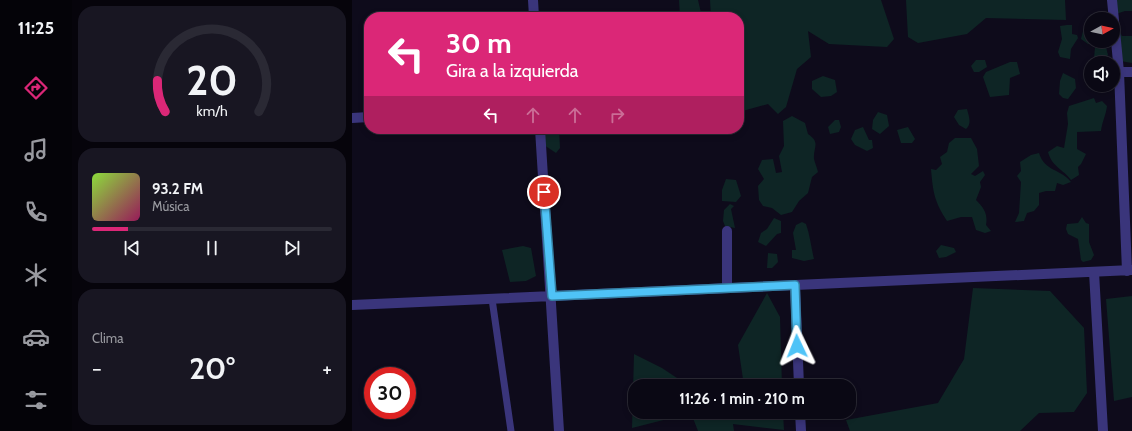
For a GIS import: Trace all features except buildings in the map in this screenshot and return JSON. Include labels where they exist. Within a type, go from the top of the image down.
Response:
[{"type":"street","points":[[533,0],[534,12]]},
{"type":"street","points":[[1112,0],[1117,56]]},
{"type":"street","points":[[1120,72],[1132,72]]},
{"type":"street","points":[[352,305],[1130,270],[1120,90]]},
{"type":"street","points":[[352,118],[364,117]]},
{"type":"street","points":[[540,134],[552,296],[559,431]]},
{"type":"street","points":[[727,231],[727,288]]},
{"type":"street","points":[[1094,272],[1103,431]]},
{"type":"street","points":[[795,285],[799,379]]},
{"type":"street","points":[[800,419],[801,431]]},
{"type":"lane","points":[[492,299],[511,431]]},
{"type":"green space","points":[[679,0],[698,0],[701,12],[680,12]]},
{"type":"green space","points":[[710,0],[881,0],[894,39],[887,47],[829,44],[808,31],[811,57],[797,69],[786,107],[778,114],[768,104],[744,111],[744,12],[711,12]]},
{"type":"green space","points":[[906,0],[1065,0],[1066,20],[986,18],[967,34],[918,43],[908,37]]},
{"type":"green space","points":[[1110,0],[1132,0],[1132,11],[1112,12]]},
{"type":"green space","points":[[1072,25],[1072,34],[1077,35],[1078,38],[1071,49],[1070,59],[1060,57],[1058,52],[1062,39],[1060,26]]},
{"type":"green space","points":[[1084,27],[1084,41],[1081,39]]},
{"type":"green space","points":[[1120,32],[1122,36],[1132,36],[1132,63],[1120,61]]},
{"type":"green space","points":[[1095,48],[1106,48],[1108,56],[1094,56]]},
{"type":"green space","points":[[976,60],[985,60],[987,67],[979,72],[974,72],[971,66]]},
{"type":"green space","points":[[1010,62],[1017,62],[1020,74],[1010,78],[1009,95],[990,97],[983,77],[986,72]]},
{"type":"green space","points":[[1063,73],[1075,79],[1076,88],[1068,99],[1063,98],[1059,94],[1060,81]]},
{"type":"green space","points":[[823,76],[835,80],[837,92],[831,96],[821,97],[812,89],[812,81]]},
{"type":"green space","points":[[1094,98],[1096,103],[1102,101],[1107,106],[1101,131],[1077,132],[1077,149],[1086,154],[1078,167],[1079,175],[1071,180],[1055,165],[1048,152],[1057,146],[1064,148],[1069,106]]},
{"type":"green space","points":[[967,109],[969,122],[966,129],[959,125],[954,117],[958,110]]},
{"type":"green space","points":[[878,112],[887,115],[889,126],[880,134],[872,129],[873,120]]},
{"type":"green space","points":[[792,116],[805,123],[808,134],[814,140],[816,145],[814,159],[818,172],[812,177],[808,193],[799,201],[792,212],[781,215],[772,208],[763,206],[759,200],[758,186],[764,179],[758,169],[762,160],[773,159],[776,173],[782,172],[779,156],[784,146],[783,121]]},
{"type":"green space","points":[[835,120],[839,120],[841,127],[839,132],[830,134],[828,127]]},
{"type":"green space","points":[[863,127],[869,140],[872,140],[873,148],[867,151],[855,145],[851,139],[855,130]]},
{"type":"green space","points":[[908,127],[915,139],[912,143],[901,143],[897,130]]},
{"type":"green space","points":[[542,134],[559,134],[560,148],[556,153],[544,145]]},
{"type":"green space","points":[[955,138],[971,138],[977,149],[979,166],[971,174],[975,176],[983,171],[985,175],[980,182],[981,187],[976,200],[985,211],[986,225],[991,231],[985,233],[976,230],[972,217],[961,217],[947,221],[939,208],[934,190],[931,169],[936,170],[942,164],[940,157],[947,152],[949,143]]},
{"type":"green space","points":[[1039,153],[1045,164],[1062,174],[1071,182],[1063,185],[1057,183],[1055,191],[1039,193],[1039,205],[1034,211],[1027,213],[1024,221],[1015,222],[1019,213],[1021,182],[1017,176],[1021,171],[1020,162],[1031,155]]},
{"type":"green space","points":[[726,179],[736,180],[741,196],[736,202],[722,201],[722,190]]},
{"type":"green space","points":[[730,204],[734,206],[731,209],[735,228],[725,226],[723,221],[724,210]]},
{"type":"green space","points":[[1082,217],[1086,223],[1089,224],[1089,242],[1094,255],[1091,260],[1083,262],[1081,260],[1078,239],[1068,234],[1066,229],[1067,224],[1078,223]]},
{"type":"green space","points":[[774,218],[781,221],[781,233],[777,234],[766,246],[758,242],[761,233],[767,229]]},
{"type":"green space","points":[[802,222],[806,224],[814,259],[804,261],[792,258],[792,250],[796,250],[793,233],[796,225]]},
{"type":"green space","points":[[941,245],[954,248],[956,252],[946,257],[939,258],[936,251]]},
{"type":"green space","points":[[523,246],[531,248],[536,276],[526,281],[510,282],[502,250]]},
{"type":"green space","points":[[768,253],[777,254],[778,262],[772,268],[767,268]]},
{"type":"green space","points":[[973,288],[1050,291],[1084,328],[1087,393],[1074,412],[1039,413],[1020,431],[850,431],[846,420],[938,403],[964,359]]},
{"type":"green space","points":[[767,293],[780,317],[782,379],[743,379],[738,345]]},
{"type":"green space","points":[[1132,296],[1132,397],[1114,401],[1106,299]]},
{"type":"green space","points":[[634,354],[662,368],[678,379],[633,379]]},
{"type":"green space","points":[[632,419],[667,419],[632,428]]},
{"type":"green space","points":[[693,419],[783,419],[784,430],[733,424],[734,431],[698,431]]},
{"type":"route","points":[[544,192],[552,296],[795,285],[797,346]]}]
